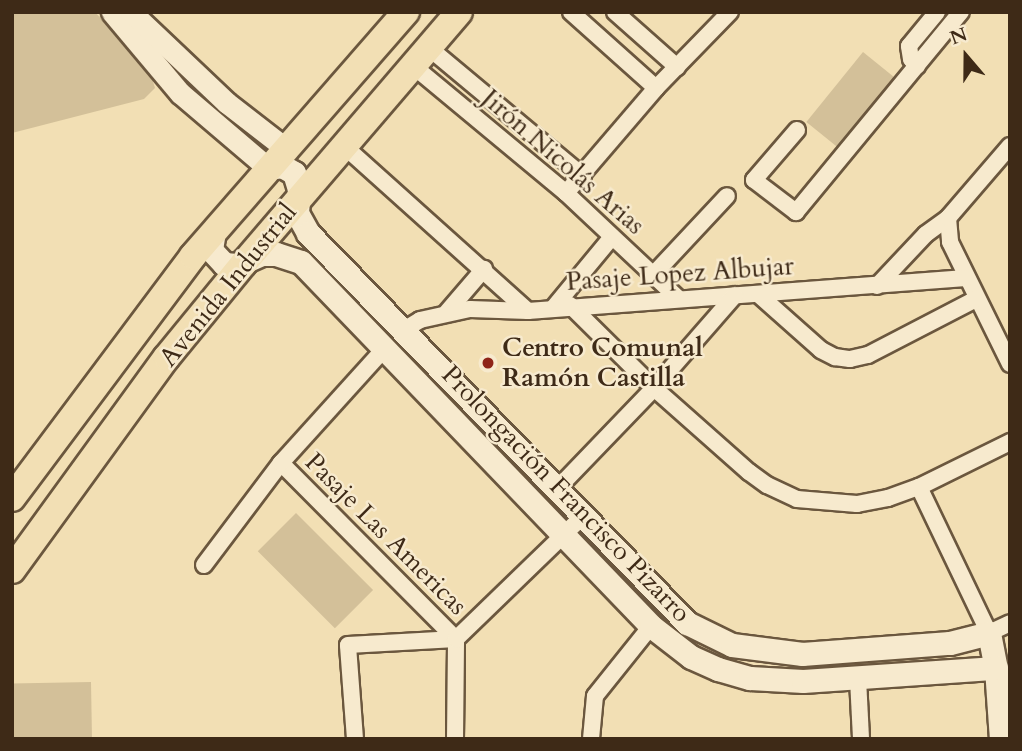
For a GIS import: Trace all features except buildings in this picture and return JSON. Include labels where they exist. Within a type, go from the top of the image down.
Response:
[{"type":"main road","name":"Avenida Industrial","points":[[12,498],[214,231],[406,12]]},
{"type":"main road","name":"Avenida Industrial","points":[[12,570],[167,358],[297,200],[459,12]]},
{"type":"main road","name":"Prolongación Francisco Pizarro","points":[[277,158],[282,166],[294,173],[299,189],[297,200],[300,222],[308,233],[687,623],[732,645],[802,654],[950,643],[1000,628]]},
{"type":"main road","points":[[214,231],[211,250],[219,261],[231,266],[244,263]]},
{"type":"main road","name":"Prolongación Francisco Pizarro","points":[[244,263],[262,254],[276,254],[301,262],[651,626],[691,657],[718,669],[750,678],[803,681],[1003,668]]},
{"type":"main road","points":[[1000,628],[1003,668],[1001,739]]},
{"type":"street","points":[[113,12],[180,93],[277,158]]},
{"type":"street","points":[[131,12],[227,103],[277,158]]},
{"type":"street","points":[[571,12],[656,88]]},
{"type":"street","points":[[615,12],[677,66]]},
{"type":"street","points":[[566,193],[656,88],[730,12]]},
{"type":"street","points":[[917,66],[911,59],[909,46],[937,12]]},
{"type":"street","points":[[797,130],[754,180],[796,212],[961,12]]},
{"type":"street","name":"Jirón Nicolás Arias","points":[[420,56],[583,176]]},
{"type":"street","name":"Jirón Nicolás Arias","points":[[420,56],[679,299]]},
{"type":"street","points":[[344,146],[484,269],[527,311]]},
{"type":"street","points":[[877,286],[926,234],[948,218],[1010,146]]},
{"type":"street","points":[[653,275],[727,196]]},
{"type":"street","points":[[948,218],[950,242],[1010,364]]},
{"type":"street","points":[[612,237],[562,306],[767,485],[797,499],[857,504],[919,487],[1010,442]]},
{"type":"street","points":[[447,312],[484,269]]},
{"type":"street","name":"Pasaje Lopez Albujar","points":[[402,331],[420,320],[470,309],[527,311],[562,306],[966,278]]},
{"type":"street","points":[[758,294],[821,350],[835,357],[850,359],[868,355],[976,299]]},
{"type":"street","points":[[555,490],[654,388],[735,295]]},
{"type":"street","points":[[204,565],[281,463],[385,348]]},
{"type":"street","name":"Pasaje Las Americas","points":[[281,463],[456,639]]},
{"type":"street","points":[[919,487],[1000,628]]},
{"type":"street","points":[[355,739],[348,645],[456,639],[582,517]]},
{"type":"street","points":[[592,739],[595,696],[651,626]]},
{"type":"street","points":[[455,739],[456,639]]},
{"type":"street","points":[[858,679],[861,739]]},
{"type":"shaded area","points":[[12,12],[95,12],[151,75],[155,88],[144,99],[12,133]]},
{"type":"shaded area","points":[[863,52],[901,83],[844,153],[806,122]]},
{"type":"shaded area","points":[[296,513],[373,590],[335,628],[258,551]]},
{"type":"shaded area","points":[[91,682],[92,738],[13,739],[12,683]]},
{"type":"place","name":"Centro Comunal Ramón Castilla","points":[[488,363]]}]
